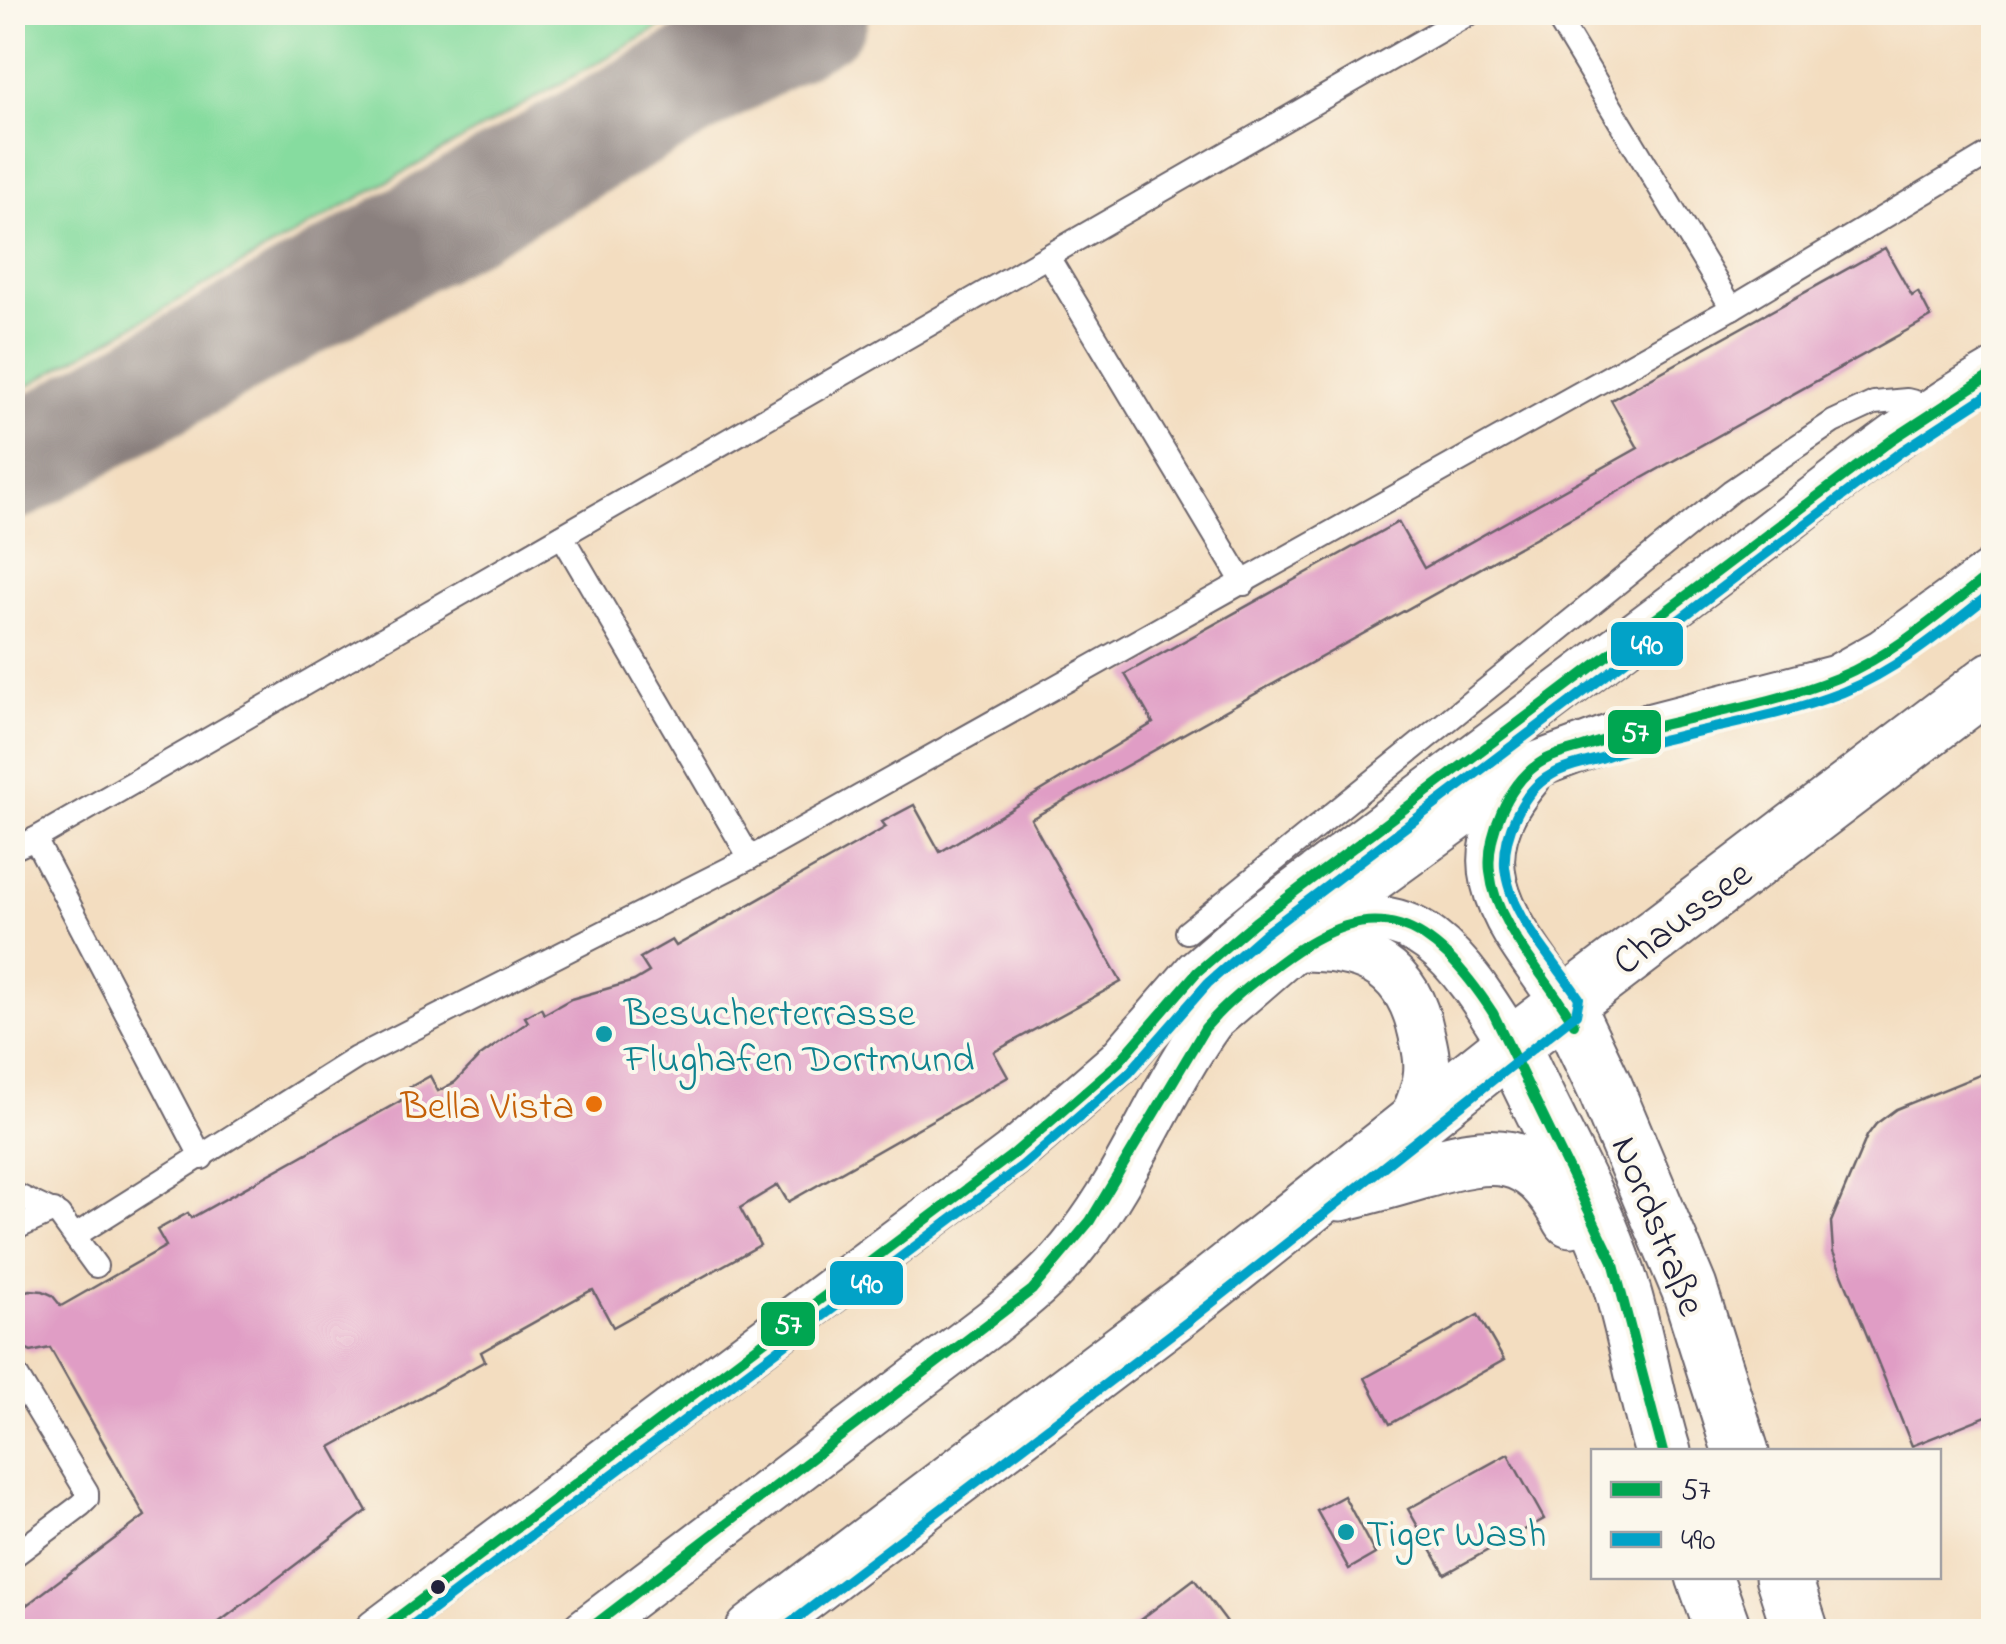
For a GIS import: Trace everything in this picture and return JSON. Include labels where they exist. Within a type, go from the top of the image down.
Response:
[{"type":"main road","name":"Chaussee","points":[[753,1632],[1181,1308],[1512,1044],[1994,679]]},
{"type":"main road","name":"Nordstraße","points":[[1565,1004],[1605,1088],[1689,1288],[1740,1449]]},
{"type":"main road","name":"Nordstraße","points":[[1512,1044],[1598,1222],[1625,1299],[1662,1449]]},
{"type":"main road","name":"Nordstraße","points":[[1322,1197],[1468,1157],[1490,1156],[1526,1166],[1550,1186],[1565,1208],[1633,1342]]},
{"type":"main road","points":[[1705,1579],[1724,1632]]},
{"type":"main road","points":[[1783,1579],[1801,1632]]},
{"type":"street","points":[[377,1632],[1012,1155],[1118,1062],[1196,972],[1255,922],[1935,407],[1994,374]]},
{"type":"street","points":[[584,1632],[991,1323],[1054,1270],[1096,1216],[1190,1049],[1211,1020],[1375,878],[1538,764],[1617,735],[1836,678],[1884,651],[1994,571]]},
{"type":"street","points":[[1538,764],[1503,811],[1492,842],[1490,875],[1518,938],[1565,1004]]},
{"type":"street","points":[[1298,948],[1336,926],[1366,920],[1398,922],[1432,939],[1459,965],[1512,1044]]},
{"type":"street","points":[[1298,948],[1357,953],[1376,962],[1405,990],[1424,1041],[1426,1076],[1409,1128]]},
{"type":"lane","points":[[12,849],[1472,12]]},
{"type":"lane","points":[[1554,12],[1732,308]]},
{"type":"lane","points":[[76,1236],[356,1058],[750,858],[1732,308],[1994,151]]},
{"type":"lane","points":[[1048,257],[1244,584]]},
{"type":"lane","points":[[1187,932],[1731,491],[1832,422],[1874,403],[1908,400],[1935,407]]},
{"type":"lane","points":[[562,536],[750,858]]},
{"type":"lane","points":[[35,839],[202,1158]]},
{"type":"lane","points":[[12,1193],[54,1212],[96,1266]]},
{"type":"lane","points":[[12,1230],[54,1212]]},
{"type":"lane","points":[[12,1368],[86,1488],[87,1499],[12,1557]]},
{"type":"green space","points":[[13,12],[685,12],[685,13],[13,394]]},
{"type":"building","points":[[1885,248],[1912,296],[1918,292],[1931,317],[1031,819],[1121,982],[994,1052],[1008,1077],[788,1202],[778,1185],[740,1208],[760,1245],[613,1327],[593,1290],[590,1291],[481,1352],[485,1361],[331,1447],[367,1511],[206,1632],[12,1632],[12,1616],[145,1516],[50,1348],[31,1352],[12,1343],[12,1299],[17,1295],[43,1291],[61,1306],[166,1246],[157,1230],[188,1213],[191,1218],[402,1100],[398,1094],[430,1076],[438,1091],[455,1082],[479,1057],[528,1022],[525,1017],[541,1008],[544,1014],[571,999],[634,981],[649,972],[640,958],[672,940],[676,946],[886,827],[882,822],[914,805],[940,852],[1153,723],[1125,674],[1398,522],[1424,568],[1638,448],[1611,400]]},
{"type":"building","points":[[1994,1069],[1994,1413],[1912,1446],[1833,1252],[1831,1222],[1867,1136],[1876,1124],[1896,1109]]},
{"type":"building","points":[[1478,1315],[1504,1360],[1390,1424],[1365,1378]]},
{"type":"building","points":[[1508,1454],[1544,1519],[1445,1574],[1408,1509]]},
{"type":"building","name":"Tiger Wash","points":[[1344,1496],[1375,1554],[1349,1569],[1317,1511]]},
{"type":"building","points":[[1194,1579],[1234,1632],[1124,1632]]},
{"type":"taxiway","points":[[12,465],[814,12]]},
{"type":"transit line","name":"57","points":[[378,1632],[1012,1155],[1119,1062],[1197,972],[1255,922],[1893,439],[1994,373]]},
{"type":"transit line","name":"490","points":[[403,1632],[1022,1166],[1129,1073],[1208,983],[1264,934],[1902,451],[1994,391]]},
{"type":"transit line","name":"57","points":[[1574,1024],[1512,932],[1494,893],[1490,872],[1492,843],[1501,812],[1527,773],[1544,760],[1565,752],[1777,698],[1837,678],[1899,644],[1994,571]]},
{"type":"transit line","name":"490","points":[[779,1632],[1190,1320],[1576,1014],[1579,998],[1524,919],[1508,885],[1505,867],[1507,841],[1516,815],[1541,782],[1562,769],[1631,748],[1783,711],[1843,692],[1903,660],[1994,591]]},
{"type":"transit line","name":"57","points":[[585,1632],[1032,1290],[1090,1221],[1205,1028],[1231,1001],[1280,962],[1314,939],[1346,926],[1374,922],[1400,925],[1424,937],[1448,956],[1493,1013],[1613,1261],[1662,1449]]},
{"type":"place","name":"Besucherterrasse Flughafen Dortmund","points":[[604,1034]]},
{"type":"place","name":"Bella Vista","points":[[594,1104]]},
{"type":"place","name":"Tiger Wash","points":[[1346,1532]]}]
